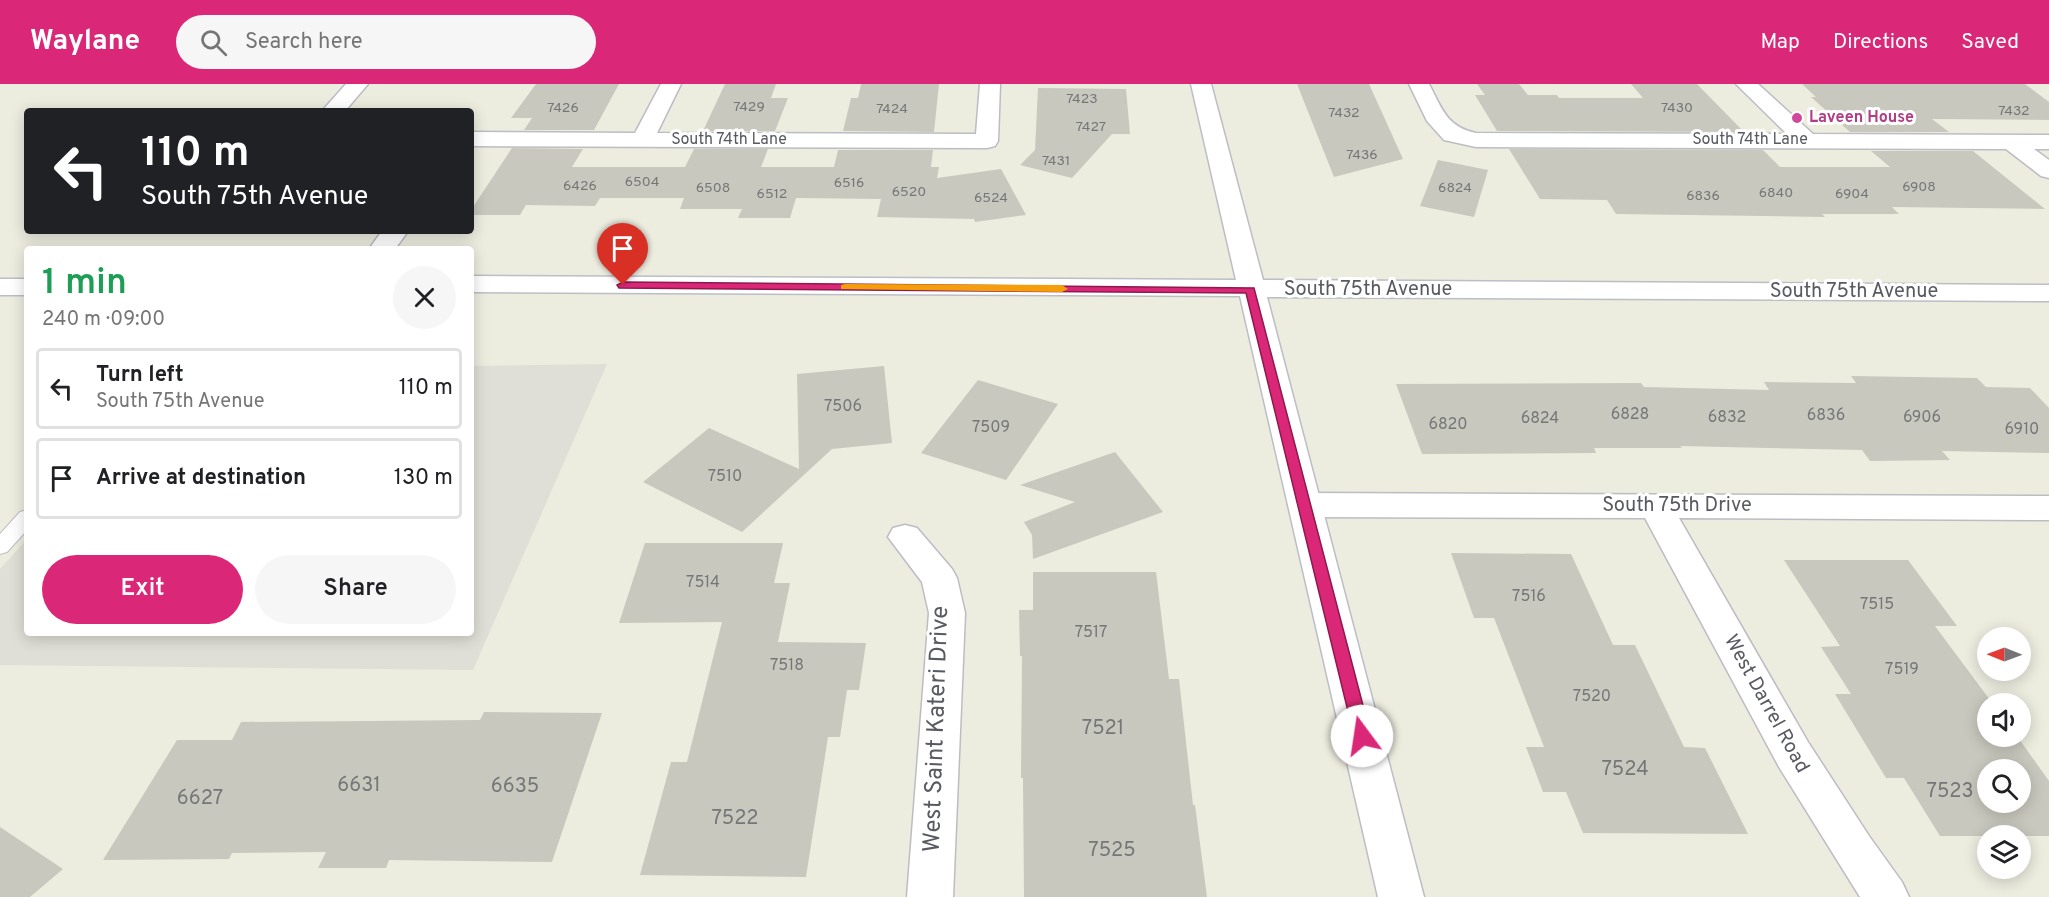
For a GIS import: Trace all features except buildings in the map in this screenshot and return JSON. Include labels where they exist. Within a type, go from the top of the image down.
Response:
[{"type":"street","points":[[336,108],[358,84]]},
{"type":"street","points":[[642,140],[671,84]]},
{"type":"street","name":"South 74th Lane","points":[[474,139],[987,141],[990,84]]},
{"type":"street","points":[[1201,84],[1401,897]]},
{"type":"street","name":"South 74th Lane","points":[[1419,84],[1438,121],[1452,135],[1476,140],[2049,142]]},
{"type":"street","points":[[1746,84],[1806,140]]},
{"type":"street","points":[[2010,141],[2049,171]]},
{"type":"street","name":"South 75th Avenue","points":[[474,284],[2049,293]]},
{"type":"street","points":[[0,287],[24,287]]},
{"type":"street","name":"South 75th Drive","points":[[1305,505],[2049,508]]},
{"type":"street","name":"West Darrel Road","points":[[1655,506],[1811,786],[1857,858],[1886,897]]},
{"type":"street","name":"West Saint Kateri Drive","points":[[905,537],[939,578],[947,613],[930,897]]},
{"type":"lane","points":[[0,547],[24,520]]},
{"type":"shaded area","points":[[607,364],[473,670],[0,665],[0,569],[24,542],[24,636],[474,636],[474,366]]},
{"type":"slow traffic","points":[[845,287],[1062,289]]},
{"type":"place","name":"Laveen House","points":[[1797,118]]},
{"type":"route","points":[[623,285],[1250,290],[1362,736]]}]
